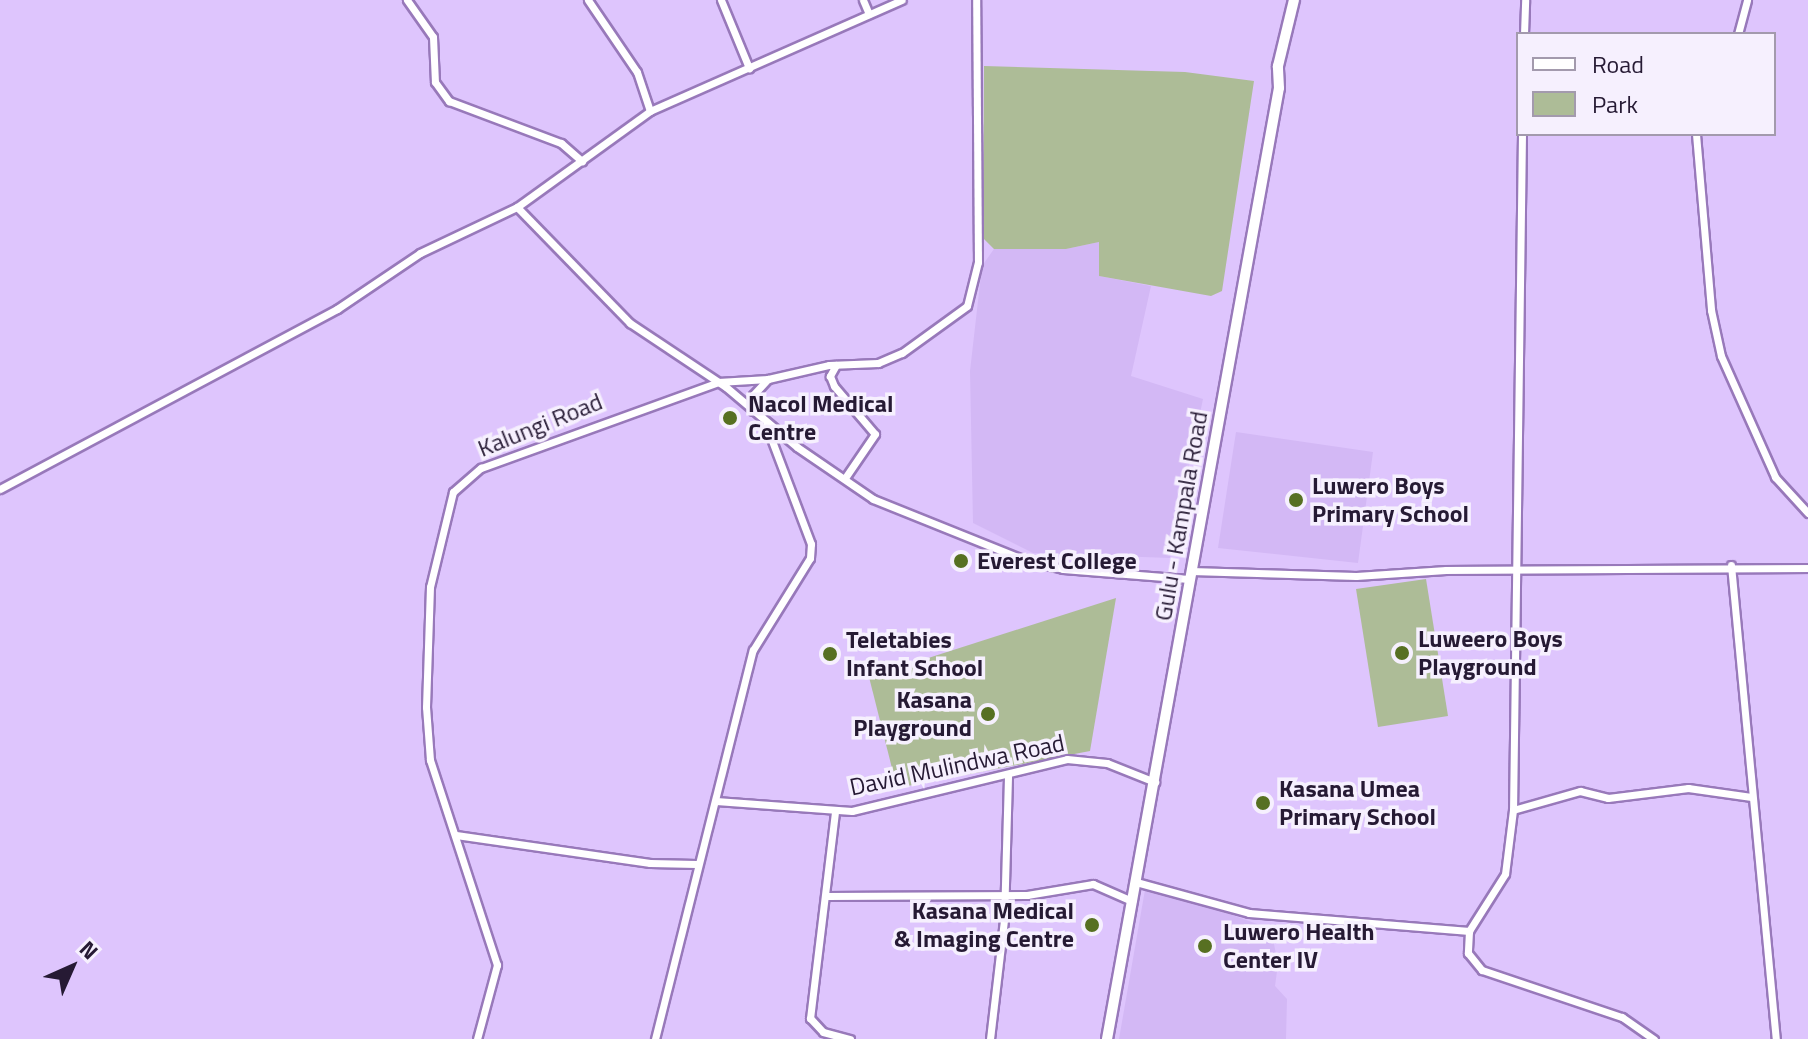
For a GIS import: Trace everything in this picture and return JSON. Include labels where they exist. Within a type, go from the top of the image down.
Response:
[{"type":"main road","name":"Gulu - Kampala Road","points":[[1107,1039],[1279,88],[1278,66],[1294,0]]},
{"type":"street","points":[[407,0],[433,37],[435,82],[449,101],[561,143],[582,161]]},
{"type":"street","points":[[588,0],[637,72],[650,111]]},
{"type":"street","points":[[721,0],[749,68]]},
{"type":"street","points":[[863,0],[869,14]]},
{"type":"street","points":[[0,489],[337,309],[420,253],[517,207],[650,111],[902,0]]},
{"type":"street","points":[[718,382],[768,379],[836,365],[866,367],[902,353],[970,302],[978,262],[976,0]]},
{"type":"street","points":[[1524,32],[1525,0]]},
{"type":"street","points":[[1739,32],[1747,0]]},
{"type":"street","points":[[1522,136],[1513,810],[1505,874],[1469,931],[1468,953],[1482,970],[1622,1017],[1654,1039]]},
{"type":"street","points":[[1696,136],[1711,310],[1721,356],[1775,477],[1808,513]]},
{"type":"street","points":[[517,207],[630,323],[718,382],[765,423],[873,499],[1022,559],[1063,569],[1190,575],[1356,576],[1731,565],[1808,568]]},
{"type":"street","points":[[836,365],[832,383],[875,434],[845,478]]},
{"type":"street","points":[[753,411],[755,390],[768,379]]},
{"type":"street","name":"Kalungi Road","points":[[456,835],[430,760],[426,707],[430,587],[453,492],[462,480],[593,424],[718,382]]},
{"type":"street","points":[[655,1039],[696,864],[716,801],[753,650],[812,551],[765,423]]},
{"type":"street","points":[[1731,565],[1776,1039]]},
{"type":"street","name":"David Mulindwa Road","points":[[716,801],[835,812],[1078,759],[1107,763],[1155,782]]},
{"type":"street","points":[[990,1039],[1005,892],[1008,776]]},
{"type":"street","points":[[1513,810],[1580,791],[1608,798],[1688,788],[1751,797]]},
{"type":"street","points":[[835,812],[810,1018],[823,1032],[850,1039]]},
{"type":"street","points":[[477,1039],[497,965],[456,835],[650,863],[696,864]]},
{"type":"street","points":[[1136,882],[1249,913],[1469,931]]},
{"type":"street","points":[[826,896],[1005,892],[1051,894],[1093,884],[1132,901]]},
{"type":"shaded area","points":[[1099,242],[1099,276],[1151,286],[1131,376],[1203,399],[1170,558],[1033,553],[973,523],[970,371],[982,266],[994,249],[1066,249]]},
{"type":"shaded area","name":"Luwero Boys Primary School","points":[[1236,432],[1373,452],[1358,563],[1218,548]]},
{"type":"shaded area","name":"Luwero Health Center IV","points":[[1146,884],[1271,929],[1278,964],[1275,986],[1287,999],[1286,1039],[1119,1039]]},
{"type":"green space","points":[[984,66],[1185,72],[1254,81],[1222,291],[1211,296],[1099,276],[1099,242],[1066,249],[994,249],[983,238]]},
{"type":"green space","name":"Luweero Boys Playground","points":[[1426,579],[1448,716],[1378,727],[1356,589]]},
{"type":"green space","name":"Kasana Playground","points":[[1116,598],[1090,751],[897,788],[869,677]]},
{"type":"place","name":"Nacol Medical Centre","points":[[730,418]]},
{"type":"place","name":"Luwero Boys Primary School","points":[[1296,500]]},
{"type":"place","name":"Everest College","points":[[961,561]]},
{"type":"place","name":"Luweero Boys Playground","points":[[1402,653]]},
{"type":"place","name":"Teletabies Infant School","points":[[830,654]]},
{"type":"place","name":"Kasana Playground","points":[[988,714]]},
{"type":"place","name":"Kasana Umea Primary School","points":[[1263,803]]},
{"type":"place","name":"Kasana Medical & Imaging Centre","points":[[1092,925]]},
{"type":"place","name":"Luwero Health Center IV","points":[[1205,946]]}]
